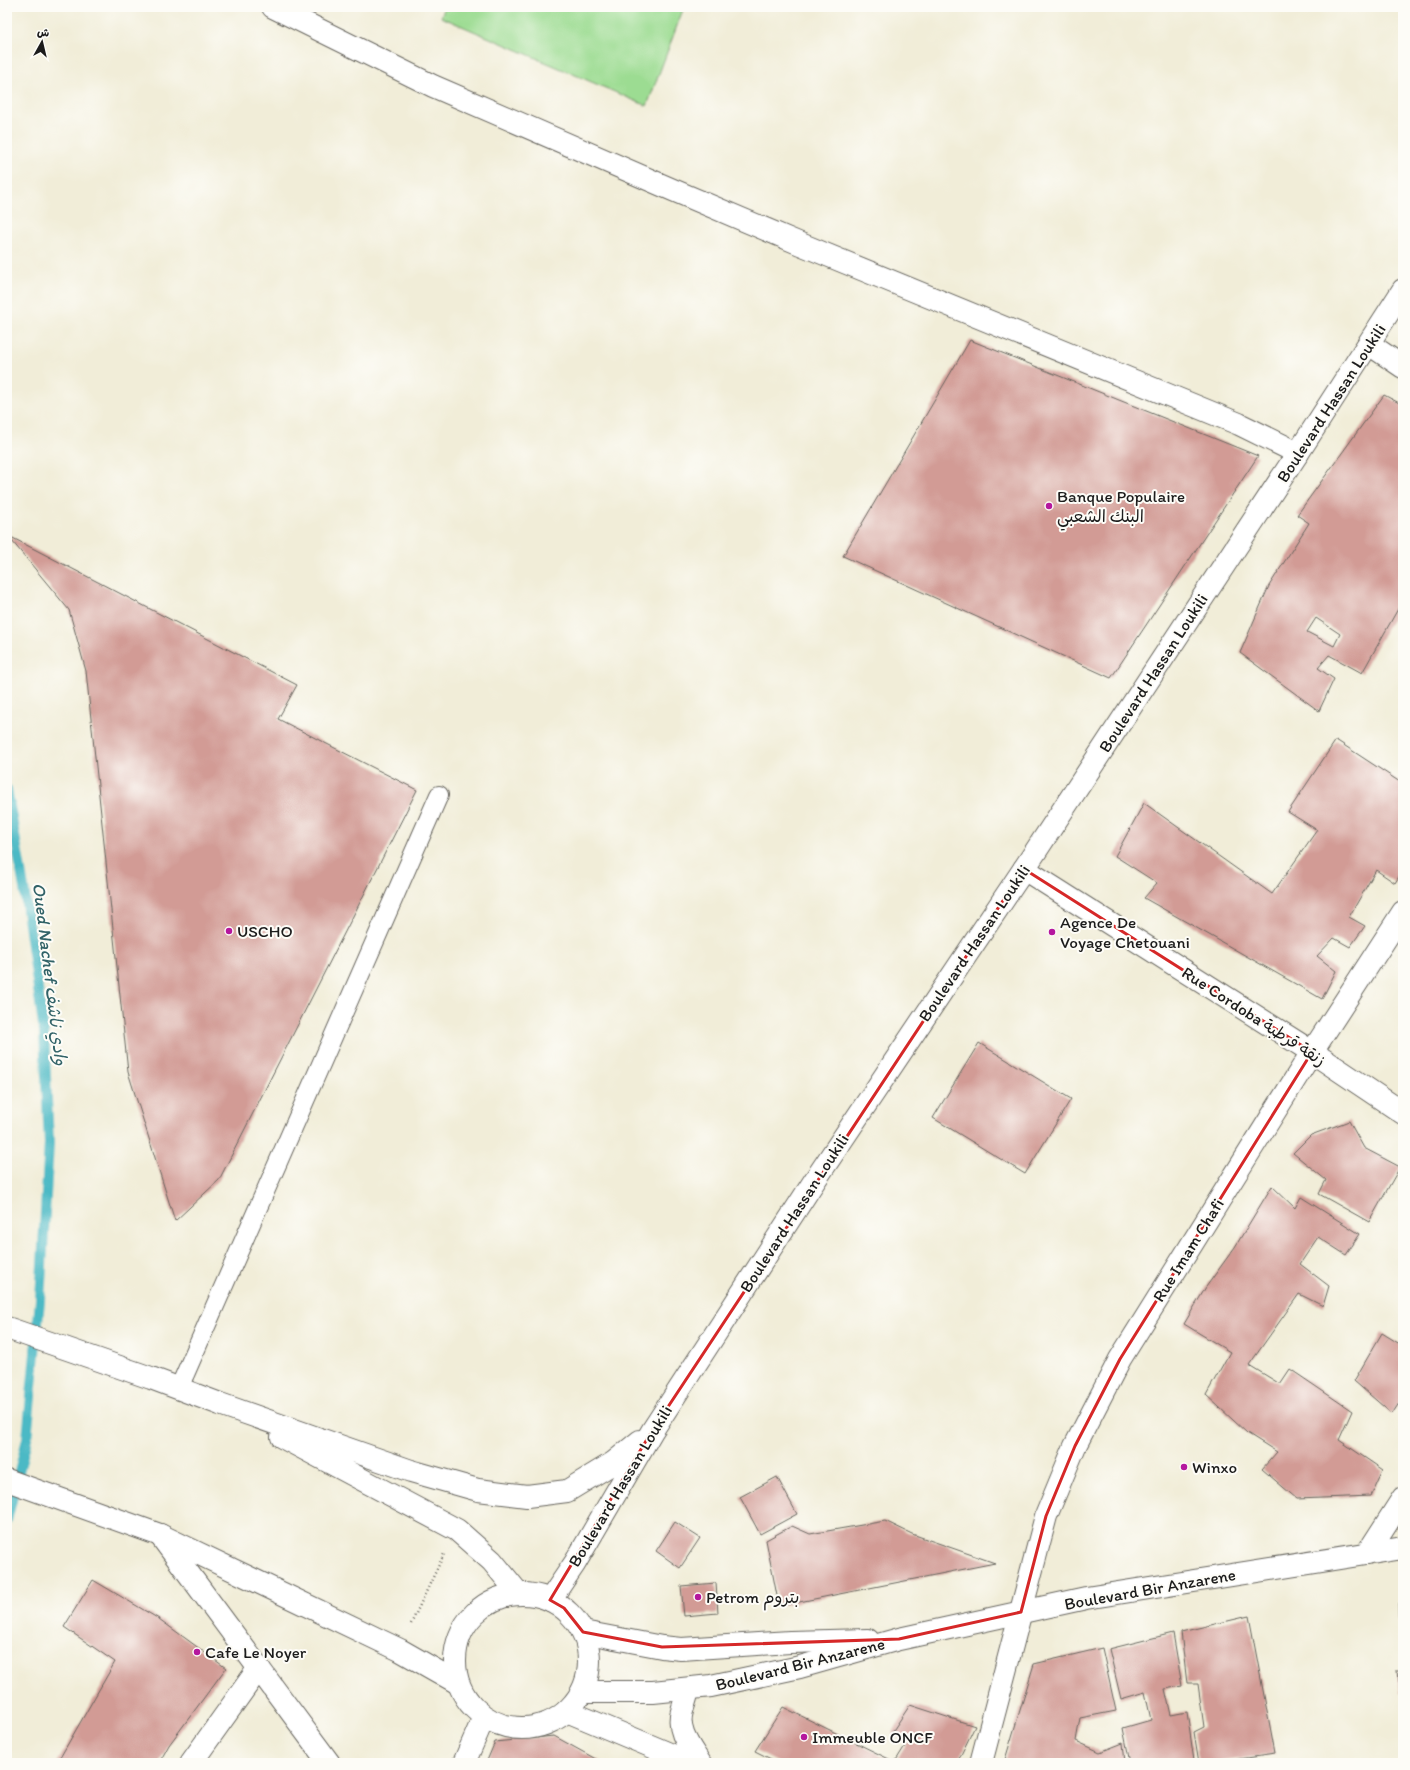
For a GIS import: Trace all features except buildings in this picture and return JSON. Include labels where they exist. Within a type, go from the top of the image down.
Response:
[{"type":"main road","points":[[273,7],[440,89],[798,243],[1239,424],[1298,453]]},
{"type":"main road","name":"Boulevard Hassan Loukili","points":[[550,1600],[575,1562],[652,1431],[815,1180],[1024,870],[1298,453],[1403,290]]},
{"type":"main road","points":[[1369,344],[1403,367]]},
{"type":"main road","name":"Rue Cordoba زنقة قرطبة","points":[[1024,870],[1312,1052],[1403,1112]]},
{"type":"main road","name":"Rue Imam Chafi","points":[[981,1763],[1046,1516],[1075,1446],[1120,1359],[1312,1052],[1403,912]]},
{"type":"main road","points":[[7,1328],[411,1471],[478,1490],[527,1496],[567,1491],[613,1463],[652,1431]]},
{"type":"main road","points":[[220,1404],[457,1530],[492,1561],[519,1594]]},
{"type":"main road","points":[[7,1480],[100,1512],[160,1535],[257,1580],[400,1650],[458,1683]]},
{"type":"main road","points":[[1367,1554],[1403,1498]]},
{"type":"main road","points":[[160,1535],[329,1763]]},
{"type":"main road","name":"Boulevard Bir Anzarene","points":[[582,1692],[653,1692],[688,1689],[740,1681],[800,1667],[899,1638],[1086,1598],[1403,1548]]},
{"type":"main road","points":[[519,1594],[535,1595],[550,1600],[564,1608],[583,1632],[588,1647],[590,1662],[587,1678],[582,1692],[576,1702],[567,1711],[555,1720],[541,1726],[512,1728],[498,1724],[484,1717],[473,1707],[464,1696],[458,1683],[455,1665],[456,1648],[462,1631],[472,1616],[490,1602],[501,1597],[519,1594]]},
{"type":"main road","name":"Boulevard Bir Anzarene","points":[[583,1632],[680,1649],[790,1642],[899,1638]]},
{"type":"main road","points":[[191,1763],[259,1668]]},
{"type":"main road","points":[[688,1689],[686,1700],[681,1712],[682,1733],[700,1763]]},
{"type":"main road","points":[[567,1711],[691,1763]]},
{"type":"main road","points":[[464,1763],[484,1717]]},
{"type":"lane","points":[[179,1388],[439,795]]},
{"type":"path","points":[[400,1650],[417,1610],[457,1530]]},
{"type":"highlighted area","points":[[1024,869],[1312,1052],[1120,1359],[1075,1446],[1046,1516],[1021,1612],[899,1639],[662,1647],[583,1632],[564,1608],[550,1600],[652,1431]]},
{"type":"green space","points":[[445,7],[684,7],[647,106],[441,17]]},
{"type":"waterway","name":"Oued Nachef وادي ناشف","points":[[7,789],[24,888],[44,1032],[49,1143],[40,1300],[27,1439],[7,1520]]},
{"type":"place","name":"Banque Populaire البنك الشعبي","points":[[1049,506]]},
{"type":"place","name":"USCHO","points":[[229,931]]},
{"type":"place","name":"Agence De Voyage Chetouani","points":[[1052,932]]},
{"type":"place","name":"Winxo","points":[[1184,1467]]},
{"type":"place","name":"Petrom بتروم","points":[[698,1597]]},
{"type":"place","name":"Cafe Le Noyer","points":[[197,1652]]},
{"type":"place","name":"Immeuble ONCF","points":[[804,1737]]}]
